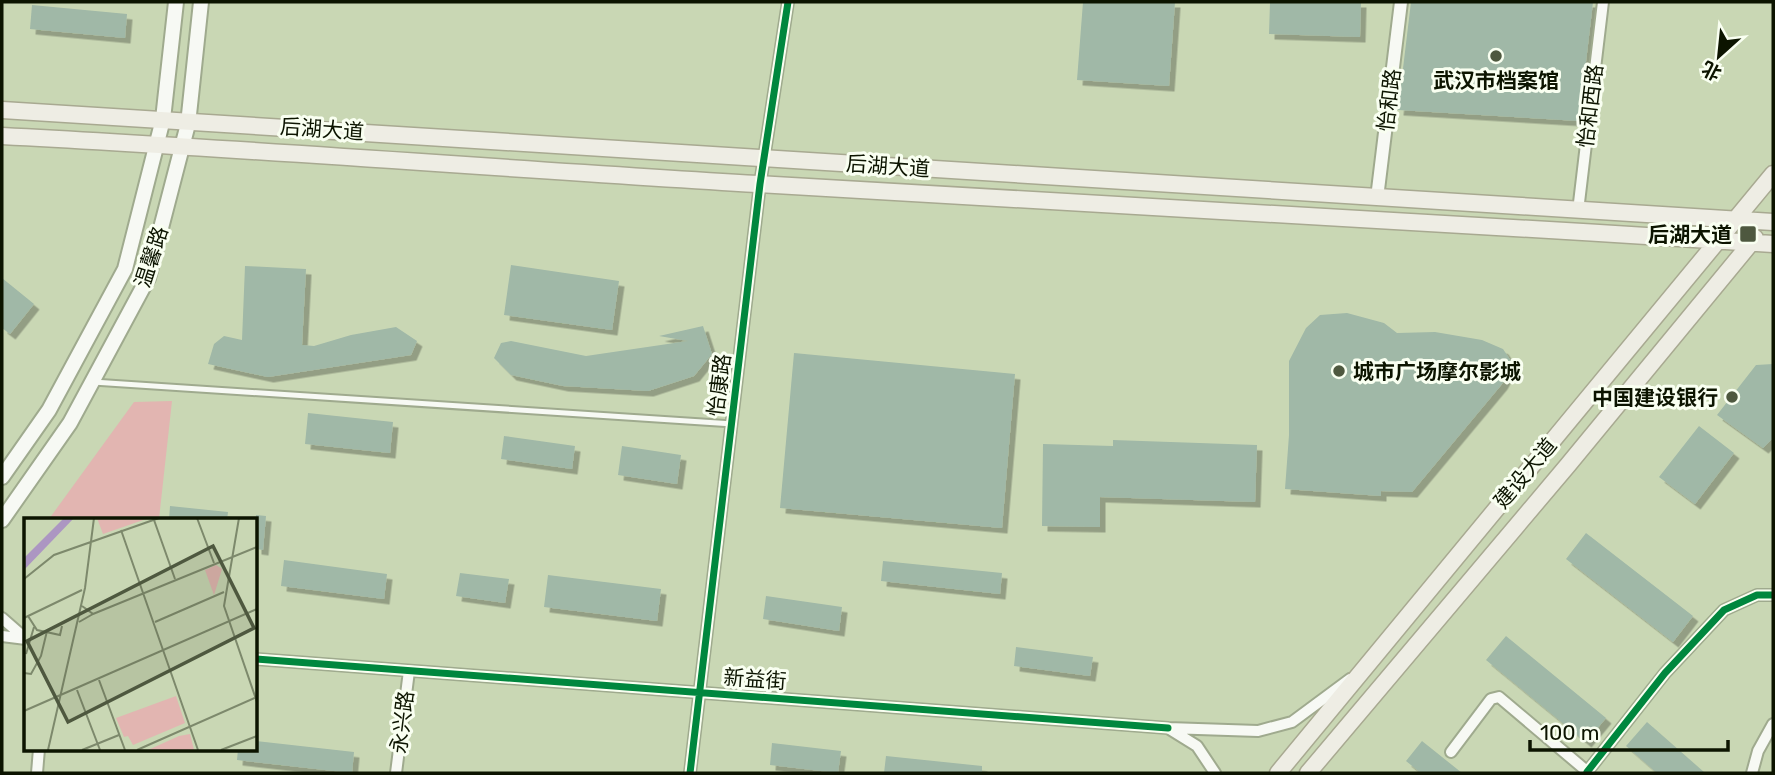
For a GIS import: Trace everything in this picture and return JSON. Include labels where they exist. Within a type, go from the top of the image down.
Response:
[{"type":"main road","name":"温馨路","points":[[2,477],[49,410],[125,269],[163,119],[176,2]]},
{"type":"main road","name":"温馨路","points":[[5,516],[70,423],[148,278],[188,121],[201,2]]},
{"type":"main road","name":"后湖大道","points":[[2,110],[1578,211],[1772,219]]},
{"type":"main road","name":"后湖大道","points":[[2,136],[1773,244]]},
{"type":"main road","name":"建设大道","points":[[1278,773],[1773,174]]},
{"type":"main road","name":"建设大道","points":[[1308,773],[1772,219]]},
{"type":"street","name":"怡康路","points":[[690,773],[760,184],[788,2]]},
{"type":"street","name":"怡和路","points":[[1377,198],[1401,2]]},
{"type":"street","name":"怡和西路","points":[[1578,211],[1603,2]]},
{"type":"street","points":[[2,530],[5,516]]},
{"type":"street","points":[[1451,752],[1491,699],[1499,697],[1588,772],[1665,673],[1724,610],[1757,595],[1773,595]]},
{"type":"street","points":[[2,618],[24,637]]},
{"type":"street","points":[[2,636],[24,639]]},
{"type":"street","name":"新益街","points":[[257,659],[1168,728],[1258,731],[1292,722],[1366,666]]},
{"type":"street","name":"永兴路","points":[[396,773],[409,671]]},
{"type":"street","points":[[1752,773],[1758,751],[1773,724]]},
{"type":"street","points":[[1168,728],[1197,746],[1215,773]]},
{"type":"street","points":[[37,773],[39,750]]},
{"type":"lane","points":[[92,383],[144,384],[733,424]]},
{"type":"shaded area","points":[[172,401],[159,518],[50,518],[134,402]]},
{"type":"building","points":[[1083,2],[1175,2],[1169,86],[1077,80]]},
{"type":"building","points":[[1270,2],[1361,2],[1360,37],[1269,34]]},
{"type":"building","name":"武汉市档案馆","points":[[1411,2],[1593,2],[1579,121],[1398,110]]},
{"type":"building","points":[[32,5],[127,14],[125,38],[30,29]]},
{"type":"building","points":[[511,265],[619,281],[612,330],[504,315]]},
{"type":"building","points":[[245,266],[306,269],[302,345],[314,346],[351,335],[396,327],[417,341],[411,355],[268,377],[208,364],[214,344],[224,336],[242,340]]},
{"type":"building","points":[[2,278],[34,304],[10,334],[2,328]]},
{"type":"building","points":[[1347,313],[1384,323],[1397,333],[1435,332],[1482,340],[1503,349],[1513,364],[1502,384],[1412,492],[1381,491],[1381,496],[1285,489],[1289,435],[1289,361],[1306,328],[1320,315]]},
{"type":"building","points":[[703,326],[712,354],[694,376],[648,391],[563,386],[511,375],[494,358],[501,343],[511,341],[586,356],[688,341],[659,336]]},
{"type":"building","points":[[794,353],[1015,374],[1002,528],[780,508]]},
{"type":"building","points":[[1773,364],[1773,438],[1763,448],[1717,415],[1756,365]]},
{"type":"building","points":[[308,413],[393,422],[390,453],[305,444]]},
{"type":"building","points":[[1699,426],[1734,453],[1695,504],[1659,477]]},
{"type":"building","points":[[504,436],[575,446],[572,469],[501,459]]},
{"type":"building","points":[[1113,440],[1257,445],[1255,502],[1100,497],[1100,527],[1042,526],[1043,444],[1113,446]]},
{"type":"building","points":[[622,446],[681,455],[677,484],[618,475]]},
{"type":"building","points":[[170,506],[228,512],[227,518],[169,518]]},
{"type":"building","points":[[256,515],[266,516],[263,550],[257,549]]},
{"type":"building","points":[[1586,533],[1693,616],[1673,642],[1566,559]]},
{"type":"building","points":[[284,560],[387,574],[384,599],[281,586]]},
{"type":"building","points":[[883,561],[1002,573],[1000,594],[881,581]]},
{"type":"building","points":[[460,573],[509,579],[505,603],[456,596]]},
{"type":"building","points":[[548,575],[661,589],[657,621],[544,607]]},
{"type":"building","points":[[766,596],[842,607],[839,631],[763,619]]},
{"type":"building","points":[[1506,636],[1606,718],[1586,742],[1486,660]]},
{"type":"building","points":[[1016,647],[1093,657],[1090,676],[1014,666]]},
{"type":"building","points":[[1647,722],[1705,773],[1657,773],[1626,746]]},
{"type":"building","points":[[257,741],[354,752],[352,773],[237,760],[238,750],[257,750]]},
{"type":"building","points":[[1422,741],[1462,773],[1421,773],[1406,761]]},
{"type":"building","points":[[772,743],[841,751],[838,773],[770,765]]},
{"type":"building","points":[[886,756],[982,766],[982,773],[884,773]]},
{"type":"cycle path","points":[[690,773],[760,184],[788,2]]},
{"type":"cycle path","points":[[1587,772],[1665,673],[1724,610],[1757,595],[1773,595]]},
{"type":"cycle path","points":[[257,659],[1168,728]]},
{"type":"place","name":"武汉市档案馆","points":[[1496,56]]},
{"type":"place","name":"后湖大道","points":[[1748,234]]},
{"type":"place","name":"城市广场摩尔影城","points":[[1339,371]]},
{"type":"place","name":"中国建设银行","points":[[1732,397]]}]
